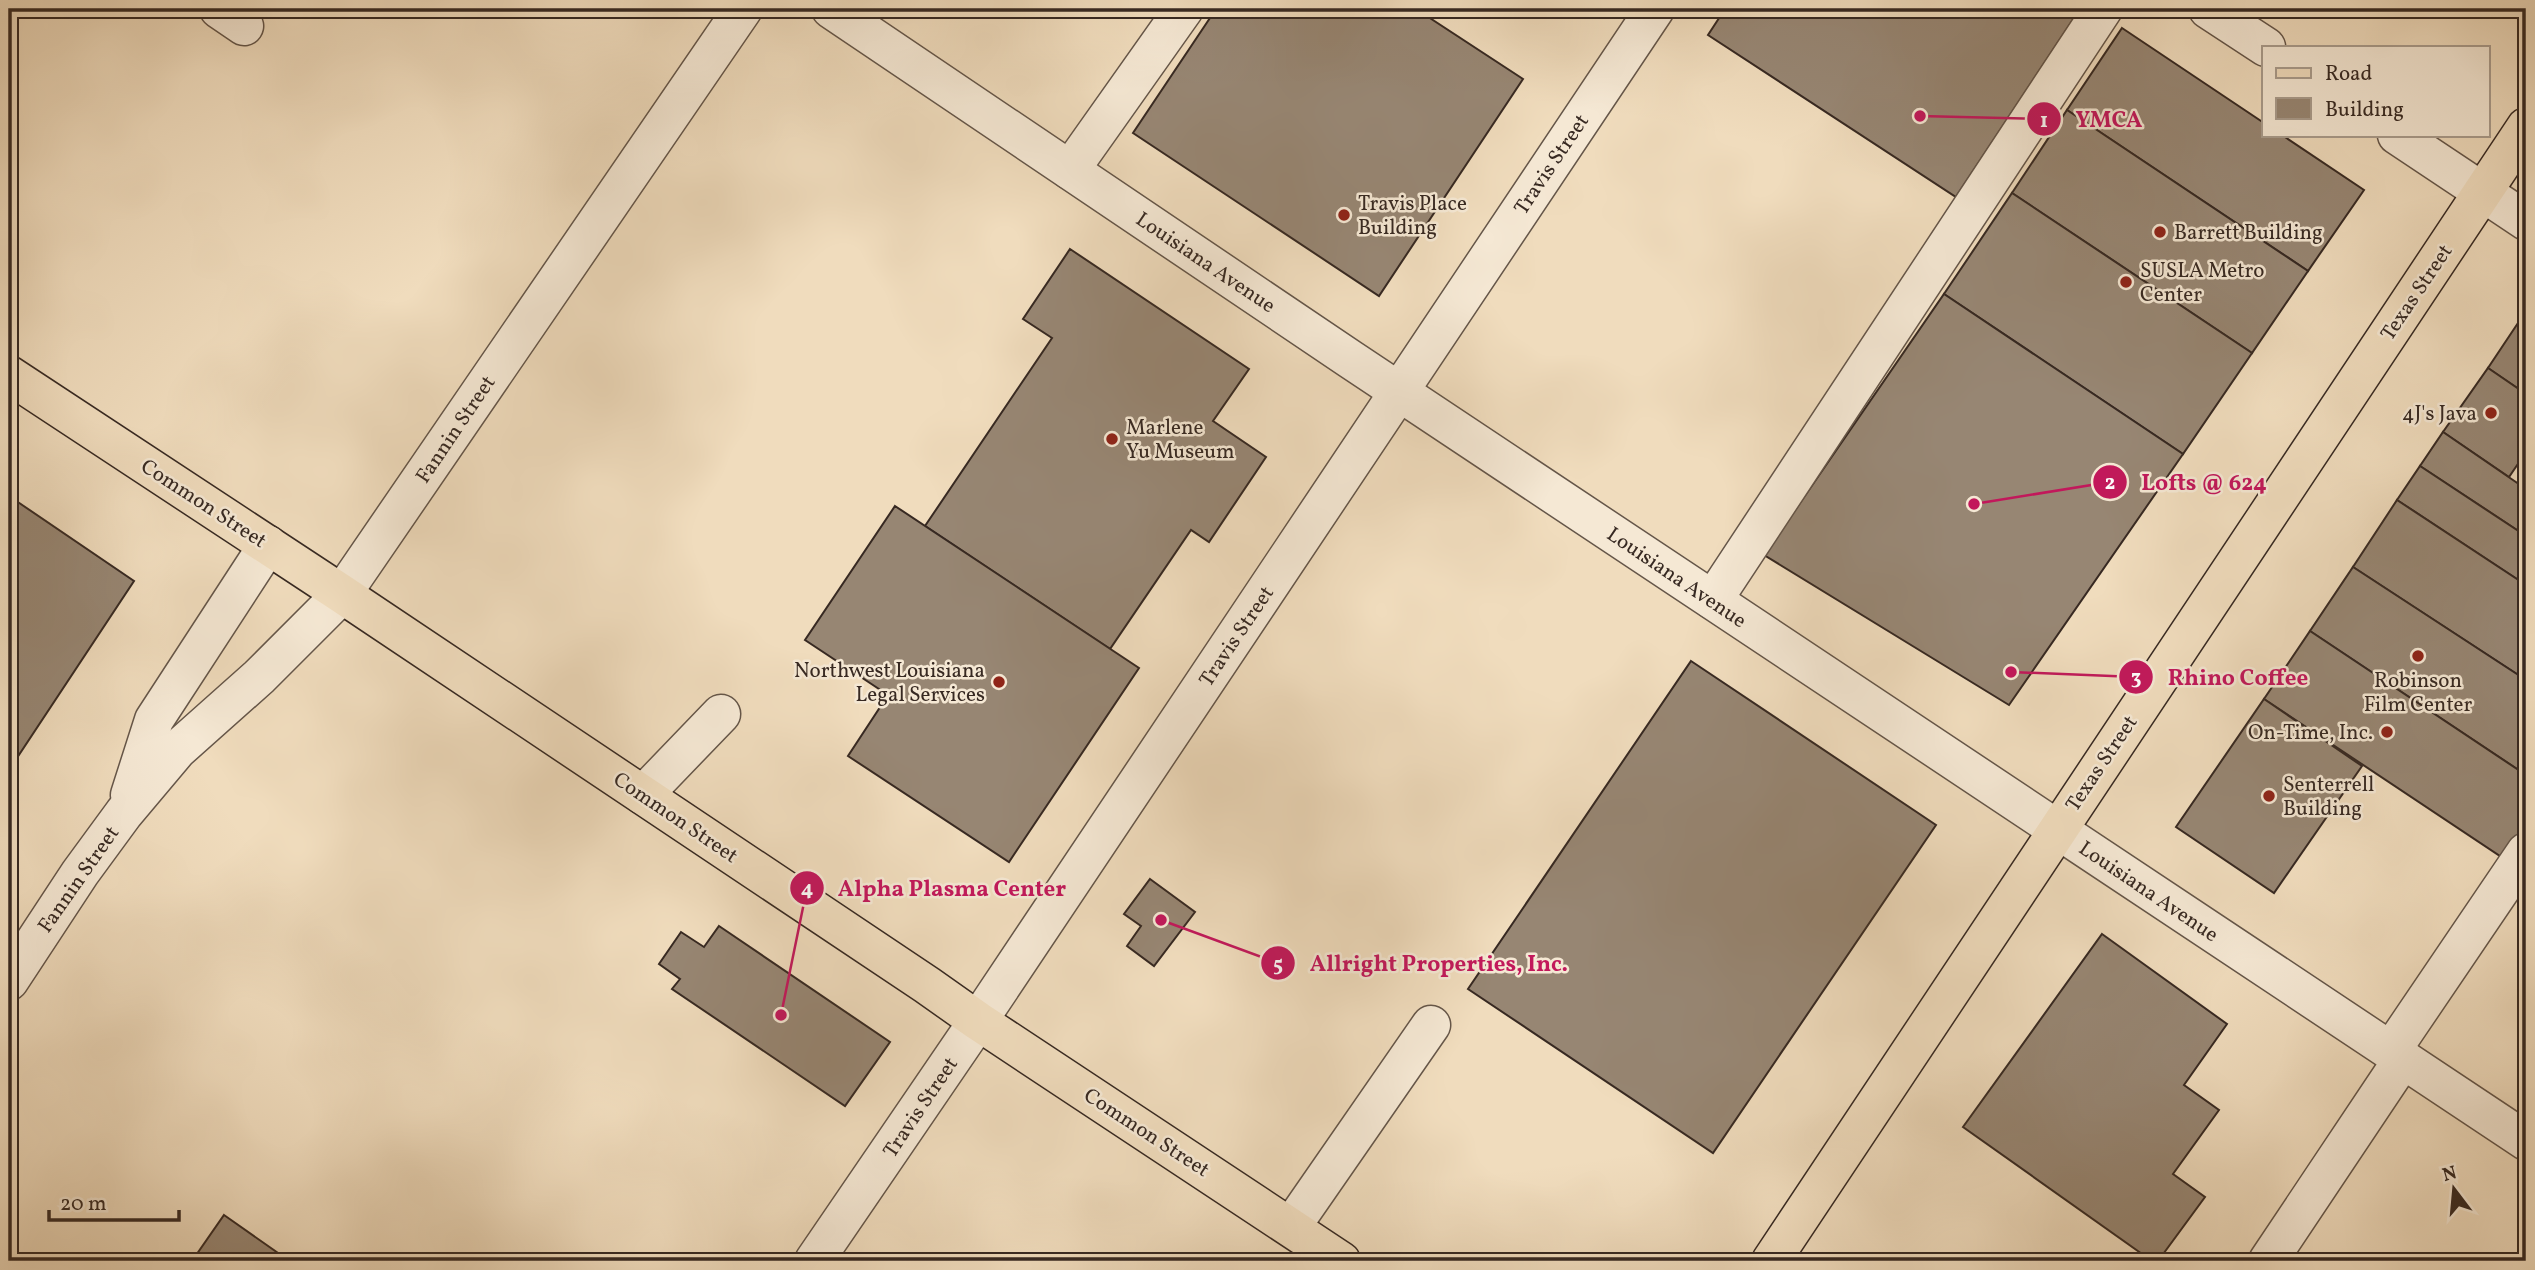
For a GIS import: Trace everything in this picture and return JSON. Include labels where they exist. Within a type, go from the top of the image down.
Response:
[{"type":"main road","name":"Texas Street","points":[[1771,1261],[2526,127]]},
{"type":"main road","name":"Common Street","points":[[9,375],[1341,1261]]},
{"type":"street","name":"Fannin Street","points":[[9,981],[80,873],[124,813],[177,750],[259,677],[342,594],[743,9]]},
{"type":"street","name":"Louisiana Avenue","points":[[831,9],[2526,1142]]},
{"type":"street","points":[[1070,170],[1184,9]]},
{"type":"street","name":"Travis Street","points":[[814,1261],[978,1021],[1655,9]]},
{"type":"street","points":[[1713,600],[2103,9]]},
{"type":"street","points":[[2208,9],[2264,46]]},
{"type":"street","points":[[2399,136],[2526,221]]},
{"type":"street","name":"Fannin Street","points":[[124,813],[154,720],[268,545]]},
{"type":"street","points":[[643,795],[721,713]]},
{"type":"street","points":[[2268,1261],[2526,852]]},
{"type":"street","points":[[1292,1227],[1431,1025]]},
{"type":"building","name":"Travis Place Building","points":[[1216,9],[1416,9],[1523,79],[1379,296],[1133,133]]},
{"type":"building","points":[[1725,9],[2080,9],[1956,197],[1708,35]]},
{"type":"building","points":[[2122,28],[2262,122],[2262,136],[2283,136],[2364,190],[2308,271],[2067,110]]},
{"type":"building","name":"Barrett Building","points":[[2067,110],[2308,271],[2252,353],[2012,193]]},
{"type":"building","points":[[2012,193],[2252,353],[2183,454],[1944,294]]},
{"type":"building","name":"Marlene Yu Museum","points":[[1070,249],[1249,369],[1213,421],[1266,457],[1209,542],[1191,530],[1110,649],[925,526],[1052,338],[1023,319]]},
{"type":"building","points":[[1944,294],[2183,454],[2009,705],[1764,555]]},
{"type":"building","points":[[2526,311],[2526,394],[2488,368]]},
{"type":"building","name":"4J's Java","points":[[2488,368],[2526,394],[2526,452],[2509,477],[2443,432]]},
{"type":"building","points":[[2443,432],[2526,489],[2526,536],[2420,466]]},
{"type":"building","points":[[2420,466],[2526,536],[2526,585],[2397,500]]},
{"type":"building","points":[[9,496],[134,581],[9,770]]},
{"type":"building","points":[[2397,500],[2526,585],[2526,680],[2353,567]]},
{"type":"building","name":"Northwest Louisiana Legal Services","points":[[895,506],[1139,668],[1009,862],[848,756],[888,695],[805,640]]},
{"type":"building","name":"Robinson Film Center","points":[[2353,567],[2526,680],[2526,775],[2310,631]]},
{"type":"building","name":"On-Time, Inc.","points":[[2310,631],[2526,775],[2526,830],[2506,860],[2264,699]]},
{"type":"building","points":[[1691,661],[1936,825],[1713,1153],[1468,989]]},
{"type":"building","name":"Senterrell Building","points":[[2264,699],[2362,766],[2274,893],[2176,827]]},
{"type":"building","points":[[1150,879],[1195,912],[1154,966],[1127,946],[1141,926],[1124,914]]},
{"type":"building","points":[[719,926],[890,1042],[845,1106],[672,989],[680,979],[659,964],[681,932],[704,947]]},
{"type":"building","points":[[2102,934],[2227,1024],[2184,1085],[2219,1110],[2173,1174],[2205,1197],[2158,1261],[2152,1261],[1963,1127]]},
{"type":"building","points":[[224,1215],[278,1253],[272,1261],[192,1261]]},
{"type":"place","name":"YMCA","points":[[1920,116]]},
{"type":"place","name":"Travis Place Building","points":[[1344,215]]},
{"type":"place","name":"Barrett Building","points":[[2160,232]]},
{"type":"place","name":"SUSLA Metro Center","points":[[2126,282]]},
{"type":"place","name":"4J's Java","points":[[2491,413]]},
{"type":"place","name":"Marlene Yu Museum","points":[[1112,439]]},
{"type":"place","name":"Lofts @ 624","points":[[1974,504]]},
{"type":"place","name":"Robinson Film Center","points":[[2418,656]]},
{"type":"place","name":"Rhino Coffee","points":[[2011,672]]},
{"type":"place","name":"Northwest Louisiana Legal Services","points":[[999,682]]},
{"type":"place","name":"On-Time, Inc.","points":[[2387,732]]},
{"type":"place","name":"Senterrell Building","points":[[2269,796]]},
{"type":"place","name":"Allright Properties, Inc.","points":[[1161,920]]},
{"type":"place","name":"Alpha Plasma Center","points":[[781,1015]]}]
